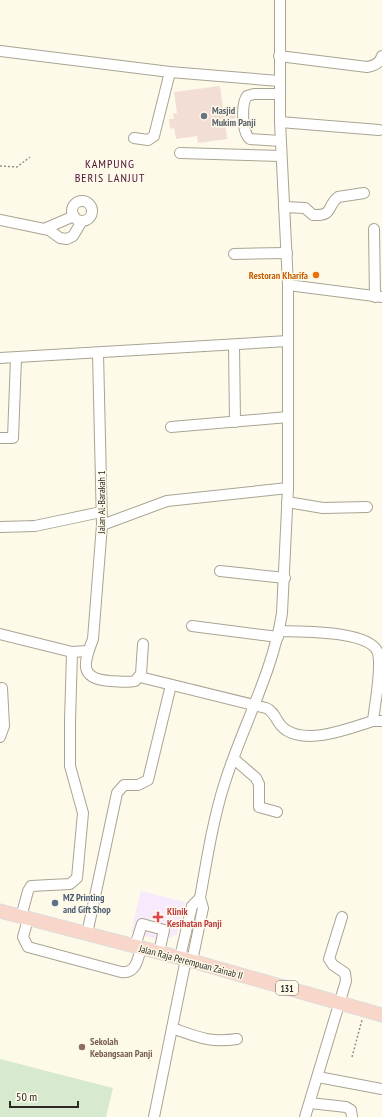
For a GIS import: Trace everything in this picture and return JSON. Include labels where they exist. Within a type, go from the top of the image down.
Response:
[{"type":"main road","name":"Jalan Raja Perempuan Zainab II","points":[[0,911],[186,959],[338,1004],[382,1015]]},
{"type":"street","points":[[154,1117],[186,959],[192,906],[200,898],[217,812],[225,782],[255,705],[278,634],[285,578],[288,488],[288,285],[280,141],[280,0]]},
{"type":"street","points":[[0,51],[170,72],[279,81]]},
{"type":"street","points":[[280,56],[367,67],[374,66],[381,60],[382,56]]},
{"type":"street","points":[[134,138],[148,140],[154,136],[170,72]]},
{"type":"street","points":[[279,94],[254,94],[247,96],[244,103],[244,130],[250,139],[280,141]]},
{"type":"street","points":[[280,122],[379,130]]},
{"type":"street","points":[[180,153],[281,156]]},
{"type":"street","points":[[284,207],[305,208],[313,215],[324,214],[330,211],[338,197],[364,193]]},
{"type":"street","points":[[0,220],[44,229],[67,239],[73,236],[78,219],[44,229]]},
{"type":"street","points":[[288,285],[379,297],[374,229]]},
{"type":"street","points":[[234,254],[287,253]]},
{"type":"street","points":[[0,358],[288,341]]},
{"type":"street","points":[[234,345],[235,422]]},
{"type":"street","name":"Jalan Al-Barakah 1","points":[[98,353],[102,525],[93,639],[88,650],[86,662],[91,677],[98,680],[132,682],[140,677]]},
{"type":"street","points":[[0,438],[13,438],[16,358]]},
{"type":"street","points":[[171,427],[288,417]]},
{"type":"street","points":[[102,525],[167,501],[288,488]]},
{"type":"street","points":[[287,502],[323,508],[367,507]]},
{"type":"street","points":[[0,527],[35,526],[102,512]]},
{"type":"street","points":[[220,571],[285,578]]},
{"type":"street","points":[[143,644],[140,677],[270,710],[281,727],[295,734],[323,735],[336,733],[378,721],[379,654],[371,644],[347,635],[278,634],[192,626]]},
{"type":"street","points":[[0,634],[72,652],[88,650]]},
{"type":"street","points":[[72,652],[70,766],[83,813],[77,878],[70,884],[31,886],[28,891],[23,937],[28,947],[121,972],[128,972],[134,968],[142,924],[164,930],[159,952]]},
{"type":"street","points":[[87,934],[117,794],[124,785],[138,785],[148,780],[171,685]]},
{"type":"street","points":[[0,737],[4,726],[2,688]]},
{"type":"street","points":[[234,759],[256,778],[259,784],[259,807],[277,812]]},
{"type":"street","points":[[305,1117],[318,1077],[346,976],[343,970],[333,965],[330,959],[342,918]]},
{"type":"street","points":[[172,1028],[206,1040],[219,1041],[237,1039]]},
{"type":"street","points":[[318,1077],[382,1089]]},
{"type":"street","points":[[310,1103],[346,1107],[351,1110],[352,1117]]},
{"type":"path","points":[[0,166],[17,167],[30,157]]},
{"type":"path","points":[[352,1057],[364,1011]]},
{"type":"shaded area","name":"Klinik Kesihatan Panji","points":[[141,891],[185,902],[177,934],[164,941],[131,932]]},
{"type":"green space","points":[[0,1059],[113,1088],[106,1117],[0,1117]]},
{"type":"building","name":"Masjid Mukim Panji","points":[[220,86],[223,109],[234,108],[236,118],[225,120],[227,139],[198,143],[197,136],[176,139],[174,128],[170,129],[169,119],[174,119],[173,114],[177,113],[174,92]]},
{"type":"place","name":"Masjid Mukim Panji","points":[[204,116]]},
{"type":"place","name":"Restoran Kharifa","points":[[316,275]]},
{"type":"place","name":"MZ Printing and Gift Shop","points":[[55,903]]},
{"type":"place","name":"Klinik Kesihatan Panji","points":[[158,917]]},
{"type":"place","name":"Sekolah Kebangsaan Panji","points":[[82,1047]]},
{"type":"district","name":"KAMPUNG BERIS LANJUT","points":[[110,170]]}]
